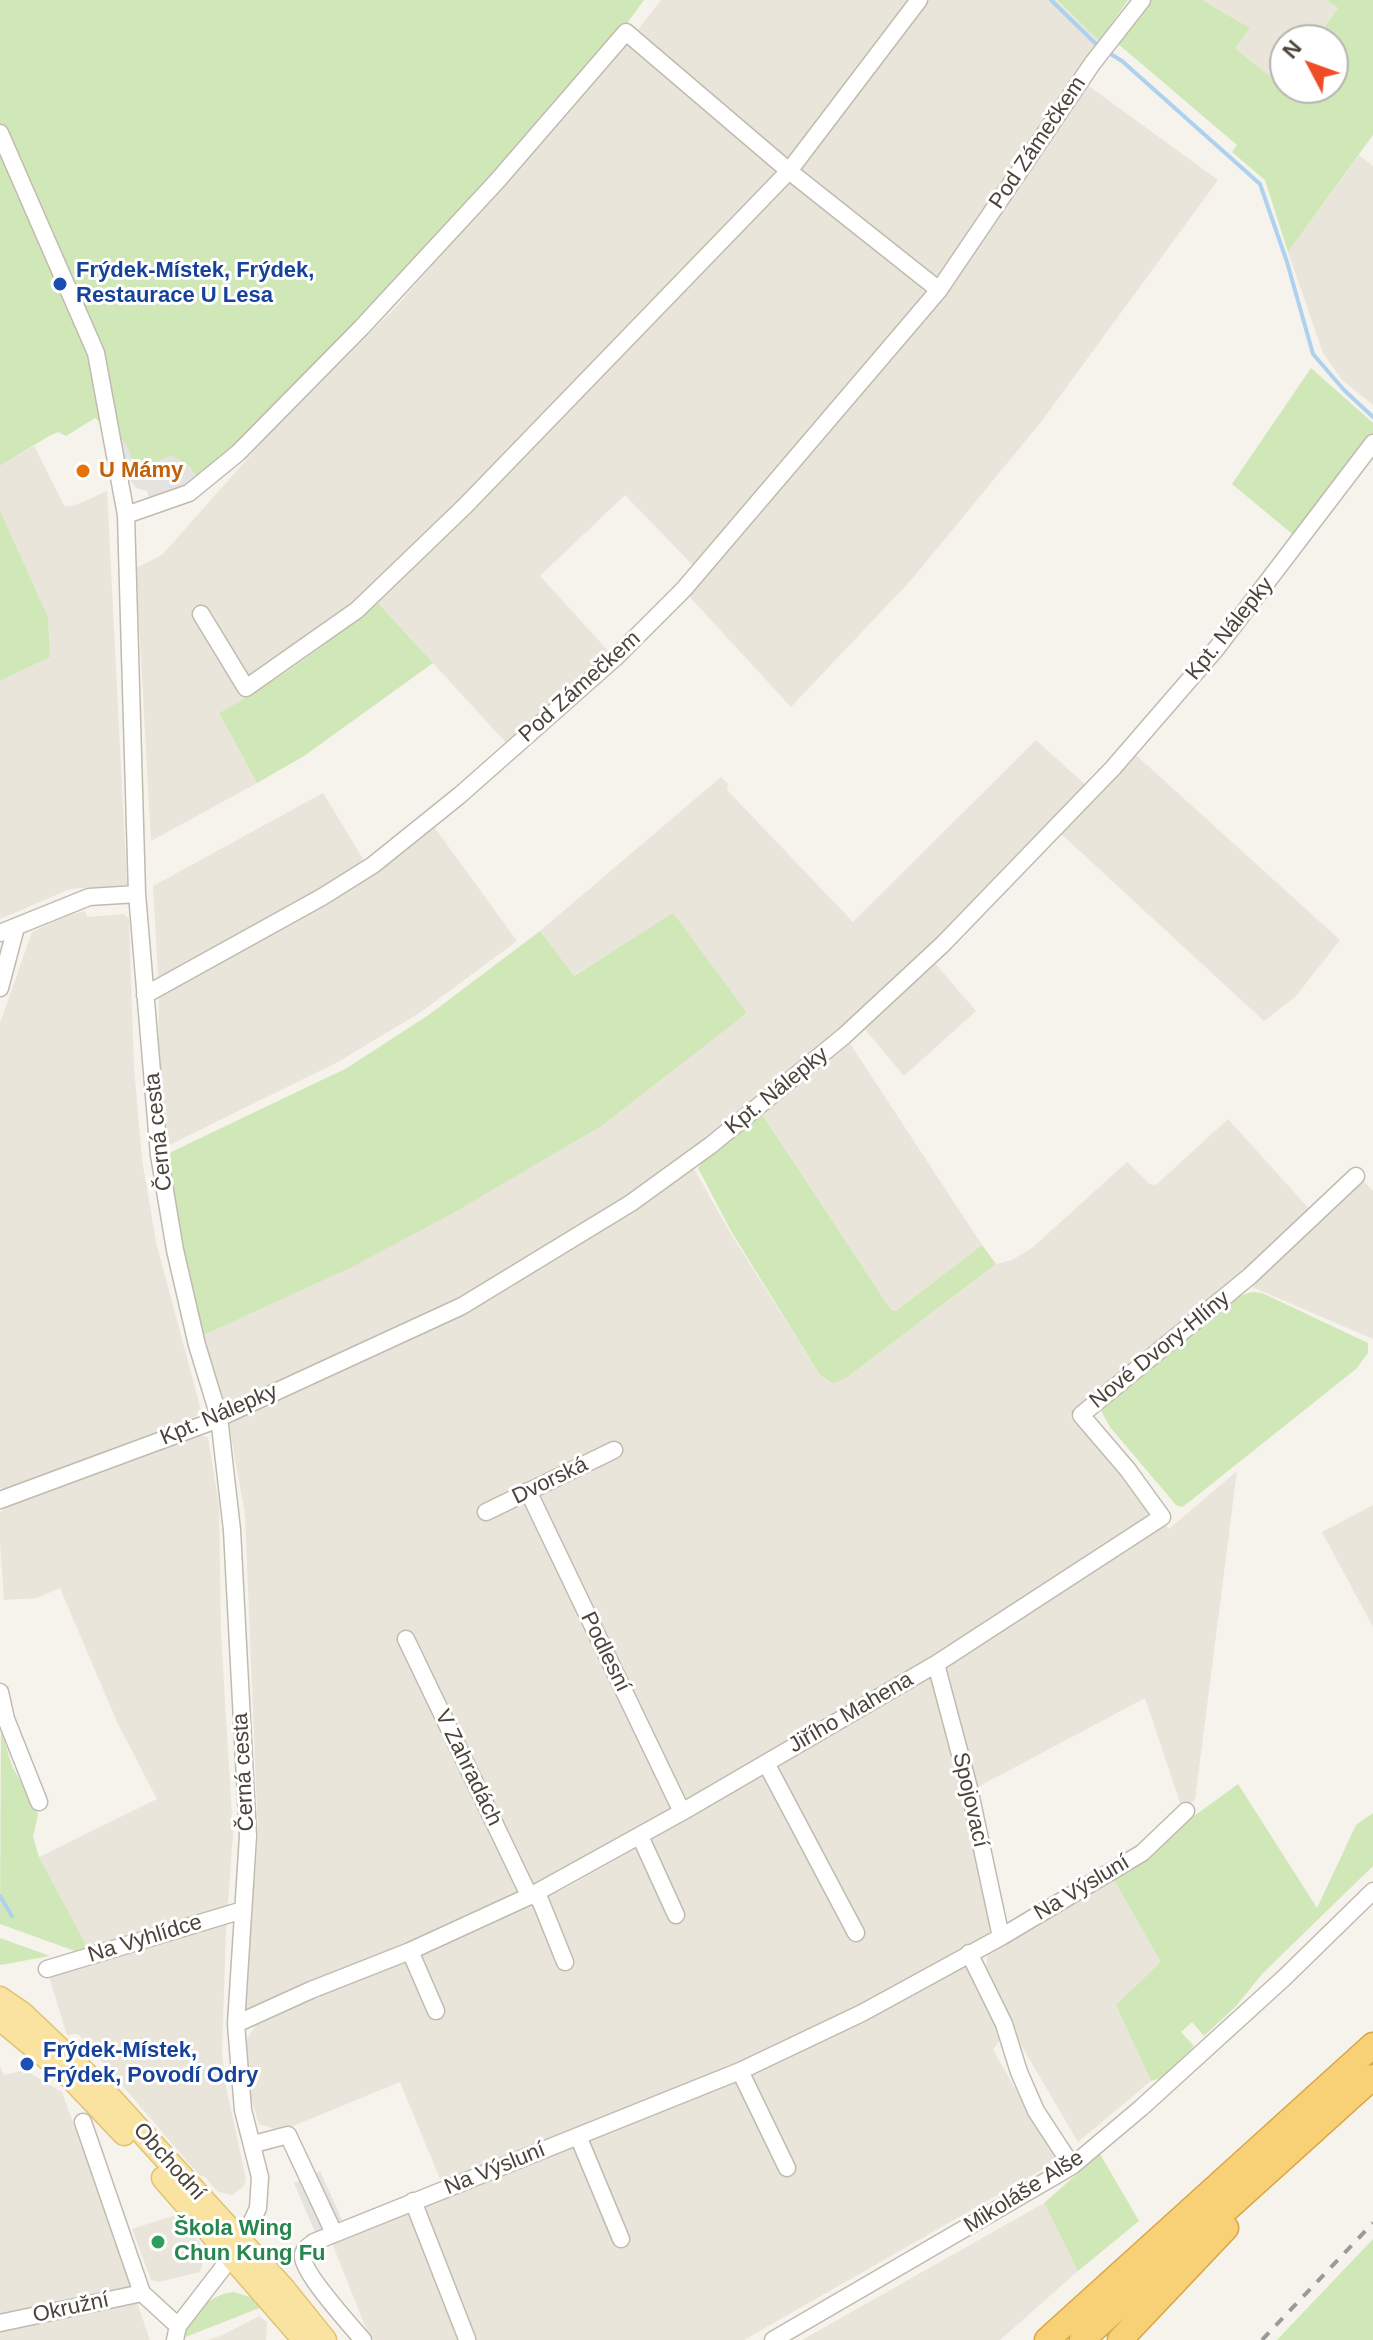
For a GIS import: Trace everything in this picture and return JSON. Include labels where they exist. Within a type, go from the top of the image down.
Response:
[{"type":"highway","points":[[1082,2340],[1286,2140],[1373,2045]]},
{"type":"highway","points":[[1047,2340],[1286,2140],[1373,2077]]},
{"type":"highway","points":[[1120,2340],[1219,2237],[1286,2140]]},
{"type":"main road","name":"Obchodní","points":[[0,1998],[22,2013],[106,2093],[237,2249],[304,2340]]},
{"type":"main road","name":"Obchodní","points":[[0,2019],[69,2076],[237,2249],[284,2289],[325,2340]]},
{"type":"street","points":[[201,614],[246,688],[357,610],[465,506],[789,171],[919,0]]},
{"type":"street","name":"Pod Zámečkem","points":[[145,995],[322,897],[373,865],[460,795],[615,658],[684,589],[939,290],[1102,49],[1142,0]]},
{"type":"street","points":[[126,515],[189,493],[238,453],[362,327],[469,211],[626,32],[789,171],[939,290]]},
{"type":"street","name":"Černá cesta","points":[[0,133],[96,353],[126,515],[137,894],[159,1155],[172,1237],[197,1345],[219,1417],[232,1530],[248,1836],[236,2024],[243,2110],[260,2177],[258,2208],[237,2249],[177,2333]]},
{"type":"street","name":"Kpt. Nálepky","points":[[0,1500],[219,1417],[475,1298],[631,1203],[711,1145],[844,1036],[943,944],[1113,768],[1216,649],[1373,443]]},
{"type":"street","points":[[0,988],[8,930],[89,897],[137,894]]},
{"type":"street","name":"Nové Dvory-Hlíny","points":[[936,1664],[1162,1517],[1128,1470],[1081,1415],[1250,1276],[1356,1176]]},
{"type":"street","name":"Dvorská","points":[[486,1512],[614,1450]]},
{"type":"street","name":"Podlesní","points":[[528,1491],[682,1812]]},
{"type":"street","name":"V Zahradách","points":[[406,1639],[527,1891],[532,1895]]},
{"type":"street","name":"Jiřího Mahena","points":[[236,2024],[410,1951],[532,1895],[682,1812],[936,1664]]},
{"type":"street","name":"Spojovací","points":[[936,1664],[969,1788],[1001,1937]]},
{"type":"street","points":[[0,1692],[6,1719],[39,1802]]},
{"type":"street","name":"Jiřího Mahena","points":[[766,1763],[856,1933]]},
{"type":"street","name":"Na Výsluní","points":[[363,2340],[306,2270],[302,2256],[314,2242],[740,2071],[862,2013],[1001,1937],[1142,1853],[1186,1811]]},
{"type":"street","points":[[640,1836],[676,1915]]},
{"type":"street","name":"Mikoláše Alše","points":[[773,2340],[1072,2166],[1141,2108],[1285,1977],[1373,1891]]},
{"type":"street","points":[[532,1895],[540,1900],[565,1962]]},
{"type":"street","name":"Na Vyhlídce","points":[[47,1969],[243,1910]]},
{"type":"street","points":[[410,1951],[436,2011]]},
{"type":"street","points":[[969,1953],[1004,2024],[1019,2072],[1036,2111],[1072,2166]]},
{"type":"street","points":[[740,2071],[787,2168]]},
{"type":"street","points":[[83,2122],[142,2293],[177,2333]]},
{"type":"street","points":[[254,2144],[288,2135],[334,2233]]},
{"type":"street","points":[[578,2136],[621,2239]]},
{"type":"street","points":[[413,2201],[467,2339]]},
{"type":"street","name":"Okružní","points":[[0,2323],[142,2293]]},
{"type":"shaded area","points":[[661,0],[1056,0],[1099,41],[1075,76],[1218,180],[1041,422],[912,579],[791,707],[687,594],[703,576],[625,495],[540,576],[611,654],[509,746],[377,602],[352,624],[256,693],[219,713],[257,783],[151,841],[136,568],[162,555],[264,440],[395,308]]},
{"type":"shaded area","points":[[1202,0],[1327,0],[1338,8],[1326,24],[1269,24],[1269,76],[1235,48],[1250,28]]},
{"type":"shaded area","points":[[1359,155],[1373,166],[1373,405],[1342,380],[1323,353],[1288,252]]},
{"type":"shaded area","points":[[118,438],[126,444],[133,462],[145,468],[171,455],[190,466],[198,479],[151,503],[147,491],[136,488],[130,480]]},
{"type":"shaded area","points":[[34,446],[65,507],[107,491],[127,885],[70,889],[0,919],[0,681],[50,657],[48,617],[0,510],[0,466]]},
{"type":"shaded area","points":[[1036,740],[1089,788],[1126,746],[1340,940],[1296,996],[1264,1021],[1059,832],[932,960],[976,1011],[904,1076],[862,1026],[847,1039],[982,1245],[896,1311],[891,1310],[763,1115],[756,1114],[693,1167],[731,1234],[820,1375],[833,1384],[846,1378],[996,1264],[1012,1260],[1032,1248],[1127,1162],[1150,1184],[1156,1185],[1228,1119],[1312,1212],[1356,1173],[1373,1191],[1373,1339],[1238,1281],[1069,1416],[1086,1425],[1149,1508],[1148,1521],[956,1646],[508,1903],[257,2010],[244,2008],[258,1837],[245,1514],[226,1409],[202,1336],[348,1269],[747,1014],[673,914],[573,976],[540,931],[721,777],[728,784],[727,790],[853,922]]},
{"type":"shaded area","points":[[323,793],[365,862],[432,824],[517,941],[421,1012],[338,1062],[165,1147],[158,1064],[159,993],[153,886]]},
{"type":"shaded area","points":[[85,911],[87,917],[124,914],[129,919],[134,1068],[142,1159],[156,1242],[201,1410],[191,1421],[9,1490],[0,1488],[0,1023],[32,932]]},
{"type":"shaded area","points":[[192,1434],[208,1437],[219,1506],[221,1633],[233,1833],[222,2052],[226,2087],[246,2179],[244,2186],[232,2195],[218,2192],[205,2177],[199,2175],[78,2034],[67,2035],[46,1967],[86,1947],[39,1857],[157,1799],[117,1722],[60,1588],[37,1598],[4,1600],[0,1542],[0,1513],[8,1505]]},
{"type":"shaded area","points":[[1237,1471],[1195,1800],[1182,1809],[1145,1698],[974,1789],[993,1925],[988,1934],[960,1951],[1001,2038],[993,2050],[1057,2161],[744,2340],[374,2340],[367,2331],[332,2243],[447,2196],[400,2082],[281,2131],[259,2124],[251,2098],[246,2040],[259,2021],[269,2014],[475,1930],[564,1889],[651,1840],[1163,1523],[1169,1529]]},
{"type":"shaded area","points":[[1373,1505],[1373,1627],[1322,1532]]},
{"type":"shaded area","points":[[1112,1876],[1162,1963],[1116,2005],[1151,2081],[1078,2142],[1015,2035],[986,1968],[987,1956],[990,1951]]},
{"type":"shaded area","points":[[0,2067],[4,2075],[25,2070],[62,2092],[131,2284],[129,2288],[0,2314]]},
{"type":"shaded area","points":[[320,2171],[342,2220],[315,2232],[294,2183]]},
{"type":"shaded area","points":[[1044,2203],[1078,2271],[1000,2340],[802,2340]]},
{"type":"shaded area","points":[[176,2215],[199,2241],[204,2259],[200,2272],[159,2282],[151,2280],[132,2229]]},
{"type":"shaded area","points":[[136,2300],[150,2340],[0,2340],[0,2330]]},
{"type":"shaded area","points":[[259,2316],[267,2322],[266,2340],[207,2340],[223,2335]]},
{"type":"green space","points":[[0,0],[644,0],[625,26],[342,338],[198,479],[145,468],[133,462],[126,444],[95,418],[66,436],[58,432],[49,436],[0,466]]},
{"type":"green space","points":[[1057,0],[1128,0],[1099,41]]},
{"type":"green space","points":[[1148,0],[1202,0],[1250,28],[1235,48],[1269,76],[1269,104],[1349,104],[1349,24],[1326,24],[1338,8],[1327,0],[1373,0],[1373,135],[1288,252],[1265,180],[1232,152],[1237,145],[1117,43]]},
{"type":"green space","points":[[1311,368],[1373,423],[1373,437],[1296,537],[1232,484]]},
{"type":"green space","points":[[0,510],[48,617],[50,657],[0,681]]},
{"type":"green space","points":[[377,602],[433,663],[304,756],[257,783],[219,713],[301,662]]},
{"type":"green space","points":[[673,913],[747,1013],[601,1126],[453,1213],[348,1269],[202,1336],[181,1252],[165,1155],[347,1068],[430,1014],[540,931],[574,976]]},
{"type":"green space","points":[[762,1114],[891,1310],[896,1311],[982,1245],[996,1264],[846,1378],[833,1384],[820,1375],[731,1231],[698,1168],[757,1115]]},
{"type":"green space","points":[[1252,1292],[1262,1293],[1368,1343],[1368,1353],[1356,1369],[1189,1502],[1182,1507],[1176,1505],[1110,1427],[1101,1411],[1104,1405],[1237,1297]]},
{"type":"green space","points":[[1,1730],[12,1766],[38,1814],[33,1837],[39,1857],[87,1947],[75,1951],[0,1924]]},
{"type":"green space","points":[[1238,1784],[1317,1908],[1356,1825],[1373,1813],[1373,1866],[1263,1973],[1236,2006],[1204,2036],[1192,2022],[1181,2032],[1194,2046],[1164,2077],[1151,2081],[1116,2005],[1161,1962],[1112,1876]]},
{"type":"green space","points":[[0,1938],[50,1956],[0,1965]]},
{"type":"green space","points":[[1100,2154],[1139,2221],[1078,2271],[1044,2203]]},
{"type":"green space","points":[[1373,2239],[1373,2340],[1277,2340]]},
{"type":"green space","points":[[234,2292],[250,2297],[262,2307],[183,2338],[202,2307],[216,2297]]},
{"type":"waterway","points":[[1051,0],[1098,46]]},
{"type":"waterway","points":[[1109,53],[1122,61],[1260,184],[1287,262],[1313,354],[1373,417]]},
{"type":"waterway","points":[[0,1896],[12,1916]]},
{"type":"railway","points":[[1262,2340],[1373,2223]]},
{"type":"place","name":"Frýdek-Místek, Frýdek, Restaurace U Lesa","points":[[60,284]]},
{"type":"place","name":"U Mámy","points":[[83,471]]},
{"type":"place","name":"Frýdek-Místek, Frýdek, Povodí Odry","points":[[27,2064]]},
{"type":"place","name":"Škola Wing Chun Kung Fu","points":[[158,2242]]}]
